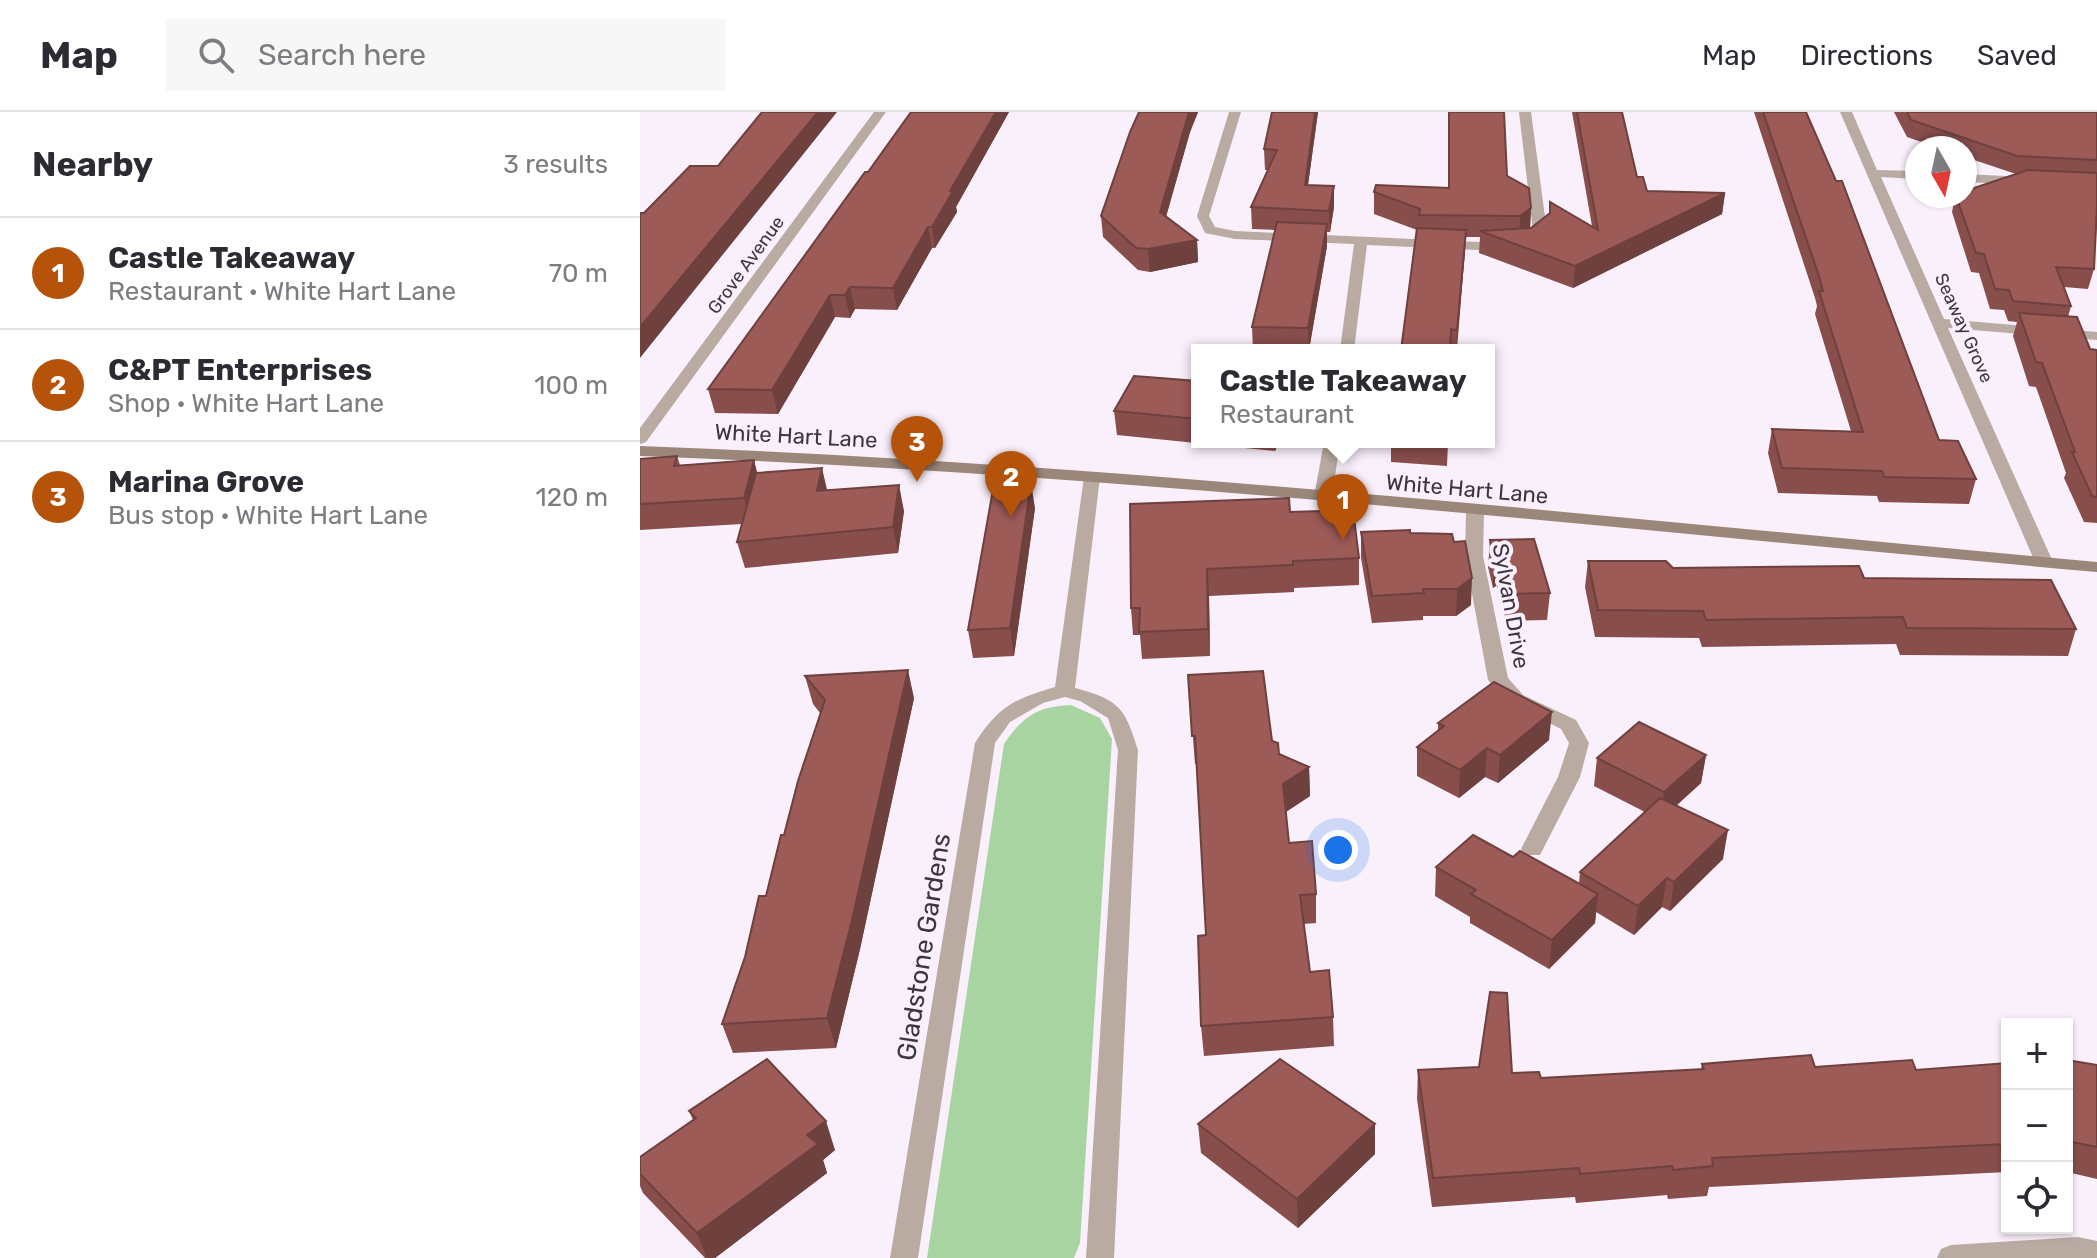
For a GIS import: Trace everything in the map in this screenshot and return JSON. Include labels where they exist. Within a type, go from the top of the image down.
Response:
[{"type":"street","name":"Grove Avenue","points":[[640,439],[880,112]]},
{"type":"street","points":[[1235,112],[1203,216],[1210,230],[1235,235],[1501,247],[1524,244],[1540,232],[1525,112]]},
{"type":"street","name":"Seaway Grove","points":[[1846,112],[2044,562]]},
{"type":"street","points":[[1874,173],[1905,174]]},
{"type":"street","points":[[1977,179],[2038,182]]},
{"type":"street","points":[[1348,344],[1361,241]]},
{"type":"street","points":[[1941,323],[2097,336]]},
{"type":"street","points":[[1323,497],[1331,448]]},
{"type":"street","name":"White Hart Lane","points":[[640,451],[851,459],[1092,477],[2097,567]]},
{"type":"street","points":[[1092,477],[1065,691],[1087,697],[1117,715],[1128,750],[1100,1258]]},
{"type":"street","name":"Sylvan Drive","points":[[1475,512],[1474,556],[1498,680],[1516,699],[1569,725],[1579,743],[1569,777],[1532,849]]},
{"type":"street","name":"Gladstone Gardens","points":[[904,1258],[985,743],[1003,717],[1036,699],[1065,691]]},
{"type":"street","points":[[1951,1258],[2078,1250],[2097,1254]]},
{"type":"green space","points":[[1071,705],[1100,718],[1112,739],[1080,1243],[1074,1258],[927,1258],[1004,744],[1032,714]]},
{"type":"building","points":[[762,112],[818,112],[640,327],[640,213],[644,213],[690,166],[718,166]]},
{"type":"building","points":[[911,112],[996,112],[932,227],[928,227],[893,288],[850,287],[845,295],[830,295],[772,390],[708,389],[865,172]]},
{"type":"building","points":[[1139,112],[1189,112],[1160,212],[1197,240],[1148,249],[1136,248],[1101,216]]},
{"type":"building","points":[[1272,112],[1315,112],[1305,185],[1334,186],[1329,211],[1251,207],[1277,150],[1264,149]]},
{"type":"building","points":[[1449,112],[1504,112],[1507,176],[1529,188],[1531,208],[1520,216],[1419,215],[1420,209],[1374,192],[1376,185],[1449,188]]},
{"type":"building","points":[[1577,112],[1622,112],[1637,177],[1643,177],[1647,191],[1725,193],[1575,266],[1480,231],[1531,228],[1550,213],[1550,202],[1598,230]]},
{"type":"building","points":[[1763,112],[1806,112],[1836,181],[1842,181],[1939,440],[1958,441],[1976,479],[1884,477],[1882,471],[1782,468],[1772,429],[1863,432],[1819,291],[1823,291],[1819,276]]},
{"type":"building","points":[[1907,112],[2097,112],[2097,160],[2017,156],[1977,142],[1977,136],[1958,136],[1911,120]]},
{"type":"building","points":[[2028,170],[2097,173],[2094,269],[2056,267],[2071,306],[2013,301],[2009,290],[1995,289],[1984,254],[1976,253],[1960,208],[1977,208],[1977,187]]},
{"type":"building","points":[[1277,222],[1327,224],[1308,328],[1252,327]]},
{"type":"building","points":[[1417,228],[1466,230],[1457,330],[1451,329],[1450,344],[1402,344]]},
{"type":"building","points":[[2019,313],[2077,317],[2090,349],[2097,350],[2097,497],[2092,496],[2072,452],[2075,452],[2042,363],[2036,362]]},
{"type":"building","points":[[1134,376],[1191,381],[1191,418],[1114,411]]},
{"type":"building","points":[[677,456],[674,466],[754,460],[744,498],[640,504],[640,459]]},
{"type":"building","points":[[822,468],[817,491],[899,485],[893,527],[737,542],[756,473]]},
{"type":"building","points":[[1031,483],[1010,628],[968,630],[994,484]]},
{"type":"building","points":[[1289,498],[1290,512],[1353,510],[1359,558],[1207,569],[1208,629],[1139,632],[1140,608],[1131,608],[1130,504]]},
{"type":"building","points":[[1410,530],[1410,533],[1452,534],[1454,542],[1465,541],[1472,578],[1457,589],[1423,589],[1424,593],[1372,596],[1361,532]]},
{"type":"building","points":[[1534,539],[1550,593],[1507,594],[1499,558],[1494,562],[1490,540]]},
{"type":"building","points":[[1588,561],[1666,561],[1673,568],[1859,566],[1864,578],[2051,580],[2076,629],[1907,628],[1903,617],[1706,620],[1703,611],[1598,610]]},
{"type":"building","points":[[908,670],[827,1018],[722,1024],[745,957],[759,896],[766,896],[781,835],[784,835],[825,700],[805,676]]},
{"type":"building","points":[[1263,671],[1272,741],[1278,743],[1279,754],[1309,767],[1283,784],[1289,843],[1312,841],[1316,894],[1300,895],[1310,972],[1329,970],[1333,1017],[1201,1026],[1198,936],[1206,935],[1195,736],[1192,736],[1188,675]]},
{"type":"building","points":[[1494,682],[1552,712],[1500,755],[1487,748],[1460,770],[1417,747],[1444,726],[1438,723]]},
{"type":"building","points":[[1639,722],[1706,755],[1664,792],[1597,758]]},
{"type":"building","points":[[1660,798],[1728,830],[1674,882],[1667,878],[1638,906],[1580,872]]},
{"type":"building","points":[[1473,835],[1513,857],[1520,851],[1598,894],[1552,940],[1471,894],[1476,890],[1436,867]]},
{"type":"building","points":[[1490,992],[1507,993],[1512,1073],[1539,1072],[1541,1078],[1704,1069],[1702,1064],[1811,1055],[1815,1067],[1912,1060],[1916,1070],[2001,1063],[2001,1144],[1712,1158],[1713,1166],[1673,1170],[1672,1166],[1580,1174],[1579,1168],[1433,1178],[1418,1070],[1479,1067]]},
{"type":"building","points":[[767,1059],[826,1121],[807,1135],[818,1144],[697,1233],[640,1174],[640,1157],[696,1118],[689,1111]]},
{"type":"building","points":[[1280,1059],[1375,1124],[1297,1199],[1198,1124]]},
{"type":"building","points":[[2073,1061],[2097,1065],[2097,1147],[2073,1142]]},
{"type":"place","name":"Marina Grove","points":[[917,482]]},
{"type":"place","name":"C&PT Enterprises","points":[[1011,517]]},
{"type":"place","name":"Castle Takeaway","points":[[1343,540]]}]
